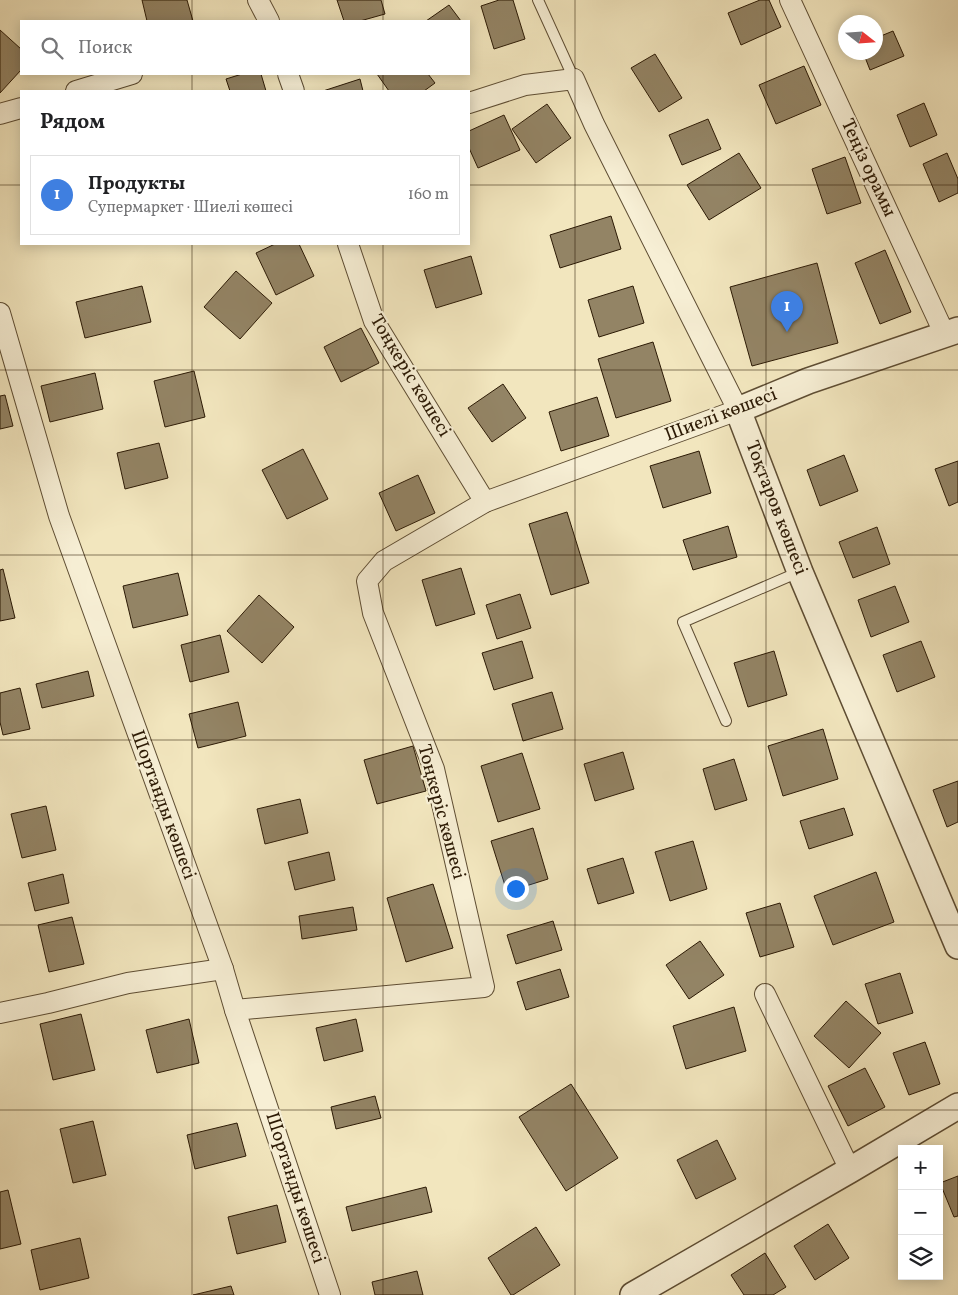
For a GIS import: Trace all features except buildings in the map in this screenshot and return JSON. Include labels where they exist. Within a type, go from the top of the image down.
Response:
[{"type":"street","points":[[258,0],[267,20]]},
{"type":"street","name":"Теңіз орамы","points":[[790,0],[952,333]]},
{"type":"street","points":[[79,90],[129,75]]},
{"type":"street","points":[[288,75],[294,90]]},
{"type":"street","points":[[470,103],[525,84],[574,79]]},
{"type":"street","name":"Тоқтаров көшесі","points":[[574,79],[603,142],[738,410],[800,572],[958,946]]},
{"type":"street","points":[[0,114],[20,108]]},
{"type":"street","name":"Тоңкерiс көшесі","points":[[348,245],[374,321],[485,502]]},
{"type":"street","name":"Шортанды көшесі","points":[[0,313],[58,516],[223,969],[330,1295]]},
{"type":"street","name":"Шиелі көшесі","points":[[384,561],[485,502],[738,410],[808,381],[952,333]]},
{"type":"street","name":"Тоңкерiс көшесі","points":[[235,1010],[484,987],[434,769],[372,613],[367,581],[384,561]]},
{"type":"street","points":[[0,1013],[128,983],[223,969]]},
{"type":"street","points":[[765,994],[850,1170]]},
{"type":"street","points":[[633,1295],[958,1106]]},
{"type":"lane","points":[[538,0],[574,79]]},
{"type":"lane","points":[[726,721],[684,622],[800,572]]},
{"type":"place","name":"Продукты","points":[[787,332]]}]
